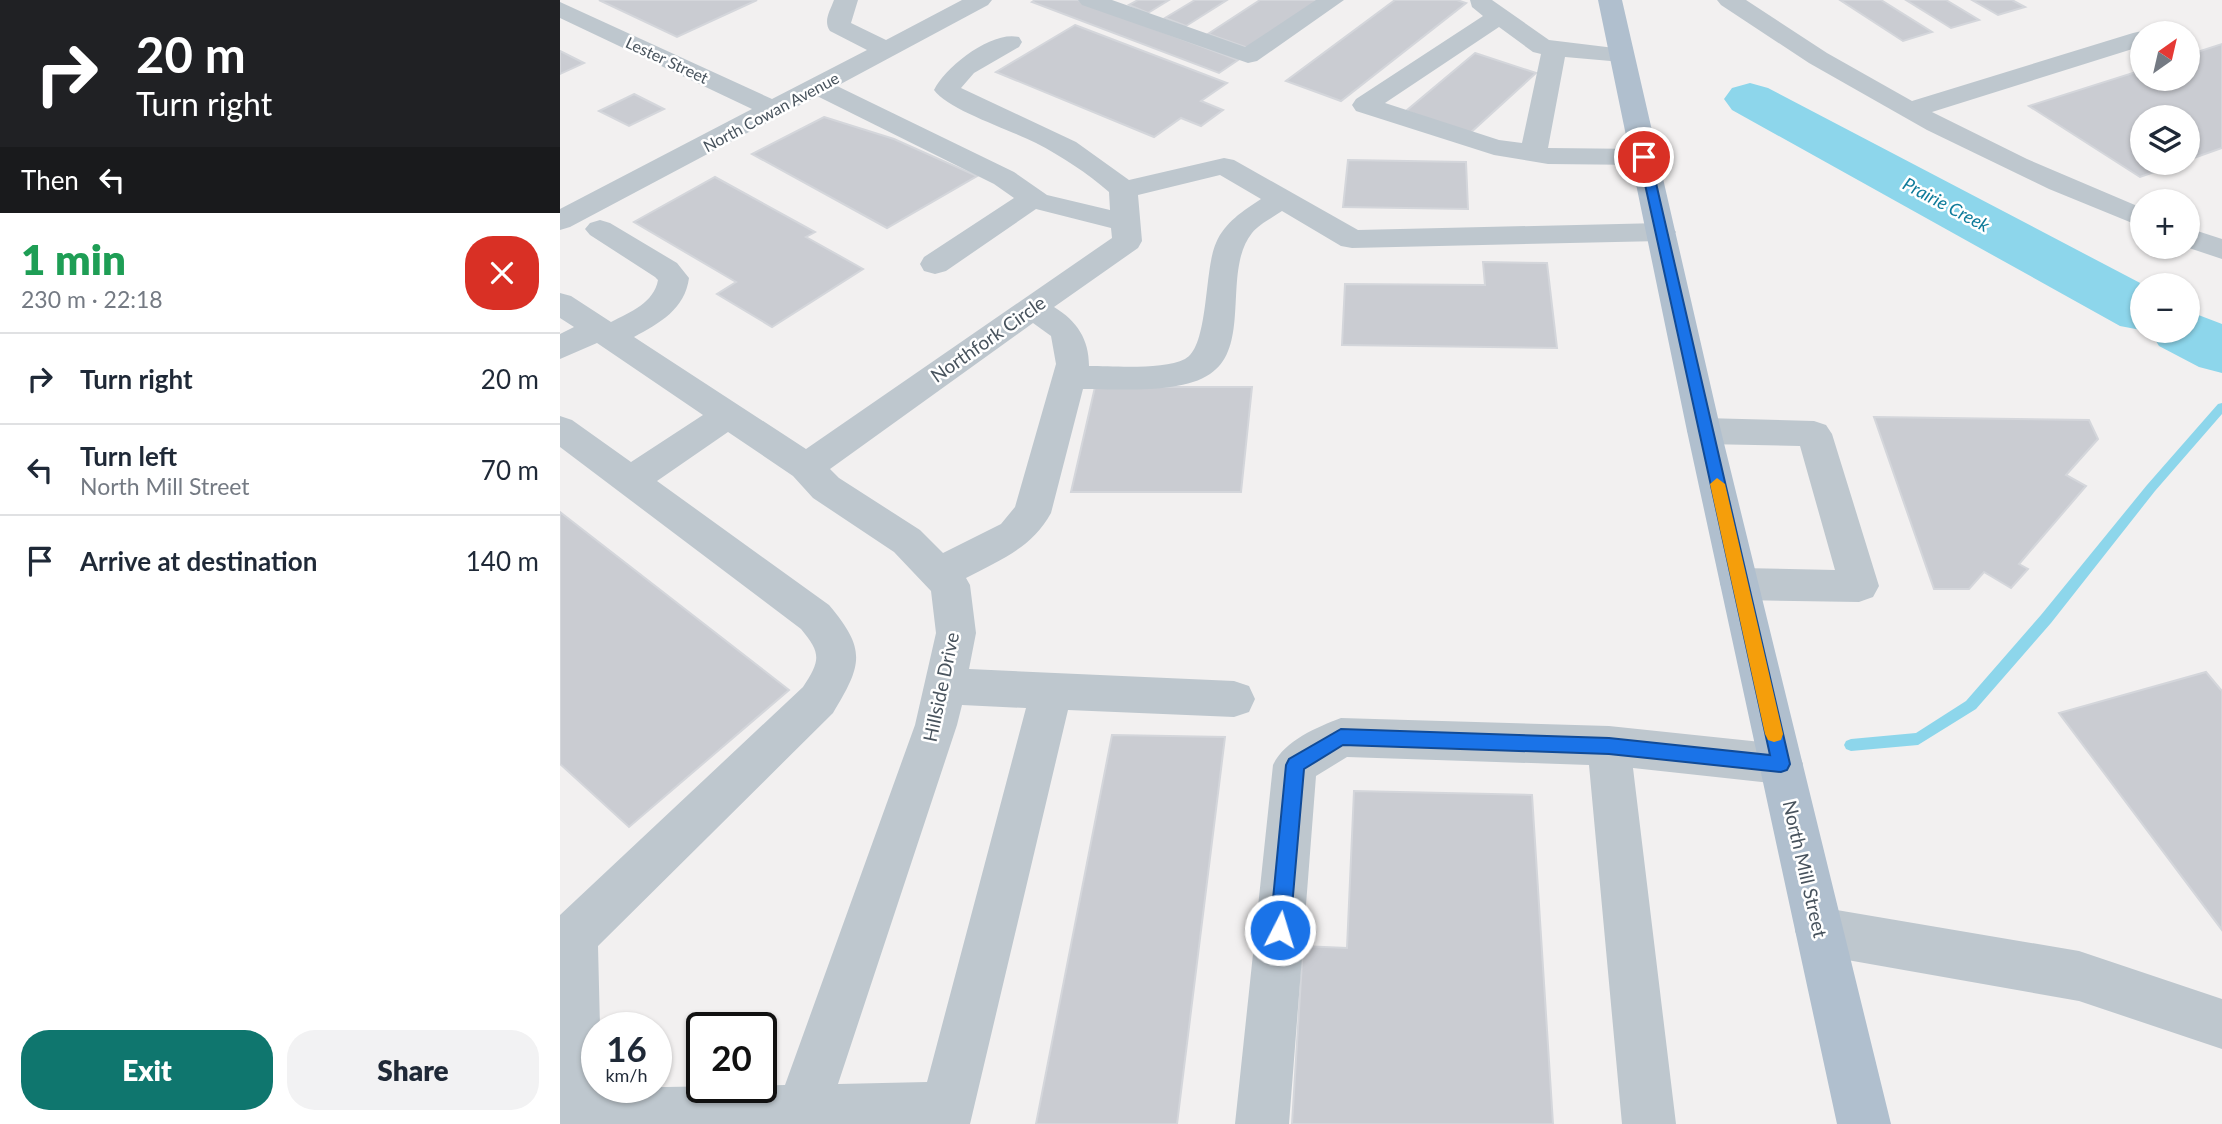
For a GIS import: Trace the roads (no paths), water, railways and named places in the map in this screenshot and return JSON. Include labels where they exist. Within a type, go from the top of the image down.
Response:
[{"type":"main road","name":"North Mill Street","points":[[1610,0],[1704,431],[1864,1124]]},
{"type":"street","name":"North Cowan Avenue","points":[[560,221],[980,0]]},
{"type":"street","points":[[1090,0],[1248,56],[1332,0]]},
{"type":"street","points":[[1474,0],[1542,47],[1622,55]]},
{"type":"street","points":[[1729,0],[1818,58],[1932,123],[2060,186],[2130,213]]},
{"type":"street","points":[[843,1],[839,26],[887,50]]},
{"type":"street","name":"Lester Street","points":[[560,9],[775,110]]},
{"type":"street","points":[[1499,16],[1365,105],[1494,147],[1548,156],[1644,157]]},
{"type":"street","points":[[819,87],[1004,178],[1033,198],[1126,223],[1123,190],[1102,169],[1071,149],[958,98],[947,90],[950,81],[960,72],[1010,42]]},
{"type":"street","points":[[1912,110],[2130,42]]},
{"type":"street","points":[[1533,154],[1553,49]]},
{"type":"street","points":[[1123,190],[1224,166],[1352,239],[1661,232]]},
{"type":"street","points":[[934,264],[1033,198]]},
{"type":"street","points":[[1069,378],[1180,373],[1201,366],[1214,347],[1223,259],[1240,227],[1281,199]]},
{"type":"street","name":"Northfork Circle","points":[[806,467],[1127,241],[1126,223]]},
{"type":"street","points":[[560,348],[603,332],[668,302],[674,292],[674,278],[666,270],[600,229]]},
{"type":"street","points":[[2200,242],[2222,250]]},
{"type":"street","name":"Hillside Drive","points":[[560,303],[806,467],[826,488],[907,541],[950,585],[956,633],[936,725],[800,1118]]},
{"type":"street","points":[[939,574],[1014,534],[1032,513],[1073,364],[1070,340],[1063,328],[1032,308]]},
{"type":"street","points":[[630,481],[728,415]]},
{"type":"street","points":[[560,429],[815,617],[833,638],[838,655],[834,675],[818,700],[564,936],[576,1124]]},
{"type":"street","points":[[1704,431],[1814,434],[1859,586],[1740,584]]},
{"type":"street","points":[[944,686],[1234,699]]},
{"type":"street","points":[[589,1124],[610,1115],[800,1118],[945,1116],[1051,691]]},
{"type":"street","points":[[1262,1124],[1295,765],[1341,737],[1609,746],[1781,764]]},
{"type":"street","points":[[1609,746],[1649,1124]]},
{"type":"street","points":[[1819,931],[2079,976],[2222,1024]]},
{"type":"waterway","name":"Prairie Creek","points":[[1750,99],[2130,305]]},
{"type":"waterway","name":"Prairie Creek","points":[[2200,340],[2222,351]]},
{"type":"waterway","points":[[1851,745],[1918,739],[1971,705],[2046,619],[2151,488],[2222,407]]}]
